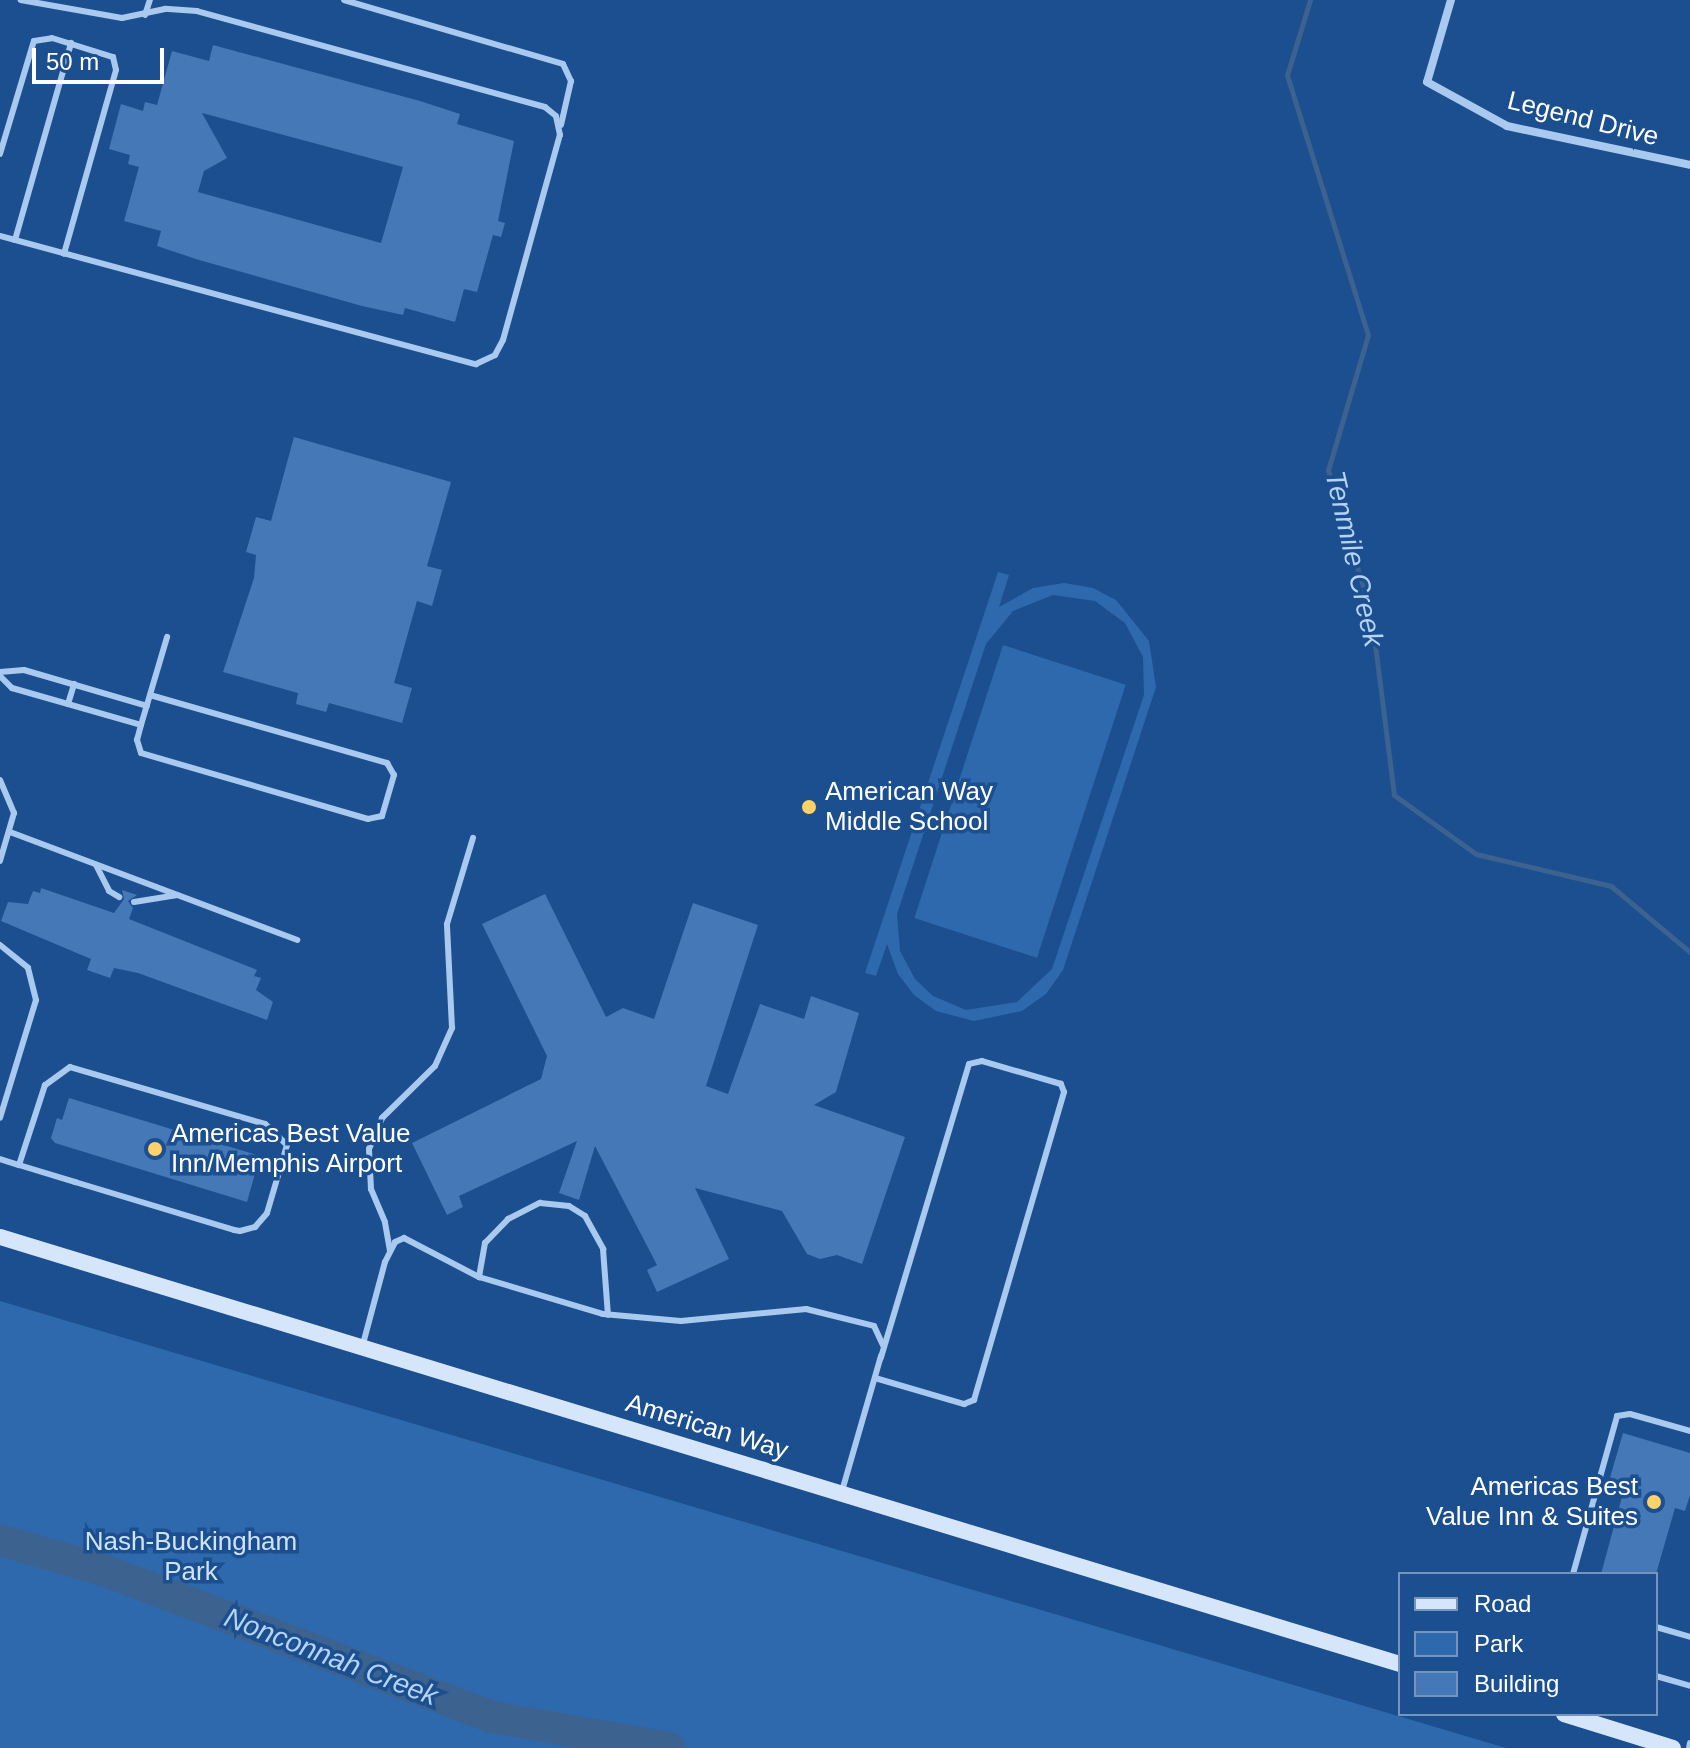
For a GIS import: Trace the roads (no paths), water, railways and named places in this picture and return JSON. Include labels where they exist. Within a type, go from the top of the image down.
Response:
[{"type":"main road","name":"American Way","points":[[0,1237],[1398,1663]]},
{"type":"main road","points":[[1587,1718],[1673,1748]]},
{"type":"street","name":"Legend Drive","points":[[1451,0],[1427,82],[1507,126],[1690,165]]},
{"type":"lane","points":[[21,0],[98,16],[145,15],[174,9],[212,15],[545,107],[560,129]]},
{"type":"lane","points":[[145,15],[150,0]]},
{"type":"lane","points":[[0,236],[460,363],[481,363],[495,355],[503,340],[571,81],[563,64],[344,0]]},
{"type":"lane","points":[[0,154],[32,44],[41,37],[107,53],[116,64],[64,254]]},
{"type":"lane","points":[[15,240],[71,43]]},
{"type":"lane","points":[[150,695],[387,763],[394,775],[383,813],[371,820],[146,756],[137,746],[141,725],[167,637]]},
{"type":"lane","points":[[141,725],[12,688],[0,674],[20,669],[147,706]]},
{"type":"lane","points":[[68,704],[74,684]]},
{"type":"lane","points":[[0,780],[14,807],[10,832],[0,861]]},
{"type":"lane","points":[[10,832],[297,940]]},
{"type":"lane","points":[[390,1251],[368,1175],[369,1149],[382,1118],[435,1066],[452,1028],[447,924],[473,838]]},
{"type":"lane","points":[[95,864],[109,891],[119,897]]},
{"type":"lane","points":[[134,902],[177,895]]},
{"type":"lane","points":[[0,945],[23,961],[36,989],[32,1023],[0,1118]]},
{"type":"lane","points":[[841,1493],[875,1378],[969,1064],[982,1061],[1061,1084],[1060,1105],[974,1400],[964,1404],[875,1378]]},
{"type":"lane","points":[[0,1159],[19,1165],[240,1231],[255,1227],[267,1213],[286,1152],[285,1139],[265,1124],[75,1067],[61,1069],[48,1080],[19,1165]]},
{"type":"lane","points":[[479,1277],[485,1243],[497,1228],[540,1203],[569,1206],[585,1216],[603,1249],[608,1315]]},
{"type":"lane","points":[[362,1347],[390,1251],[400,1239],[409,1239],[479,1277],[608,1315],[662,1321],[787,1309],[826,1311],[874,1326],[883,1340],[881,1358]]},
{"type":"lane","points":[[1574,1572],[1617,1416],[1630,1414],[1690,1431]]},
{"type":"lane","points":[[1658,1628],[1690,1637]]},
{"type":"lane","points":[[1658,1677],[1690,1686]]},
{"type":"waterway","name":"Tenmile Creek","points":[[1310,0],[1287,75],[1368,335],[1328,470],[1371,613],[1394,795],[1476,854],[1611,886],[1690,952]]},
{"type":"waterway","name":"Nonconnah Creek","points":[[0,1540],[103,1570],[492,1717],[669,1748]]},
{"type":"place","name":"American Way Middle School","points":[[809,807]]},
{"type":"place","name":"Americas Best Value Inn/Memphis Airport","points":[[155,1149]]},
{"type":"place","name":"Americas Best Value Inn & Suites","points":[[1654,1502]]},
{"type":"park label","name":"Nash-Buckingham Park","points":[[191,1557]]}]
